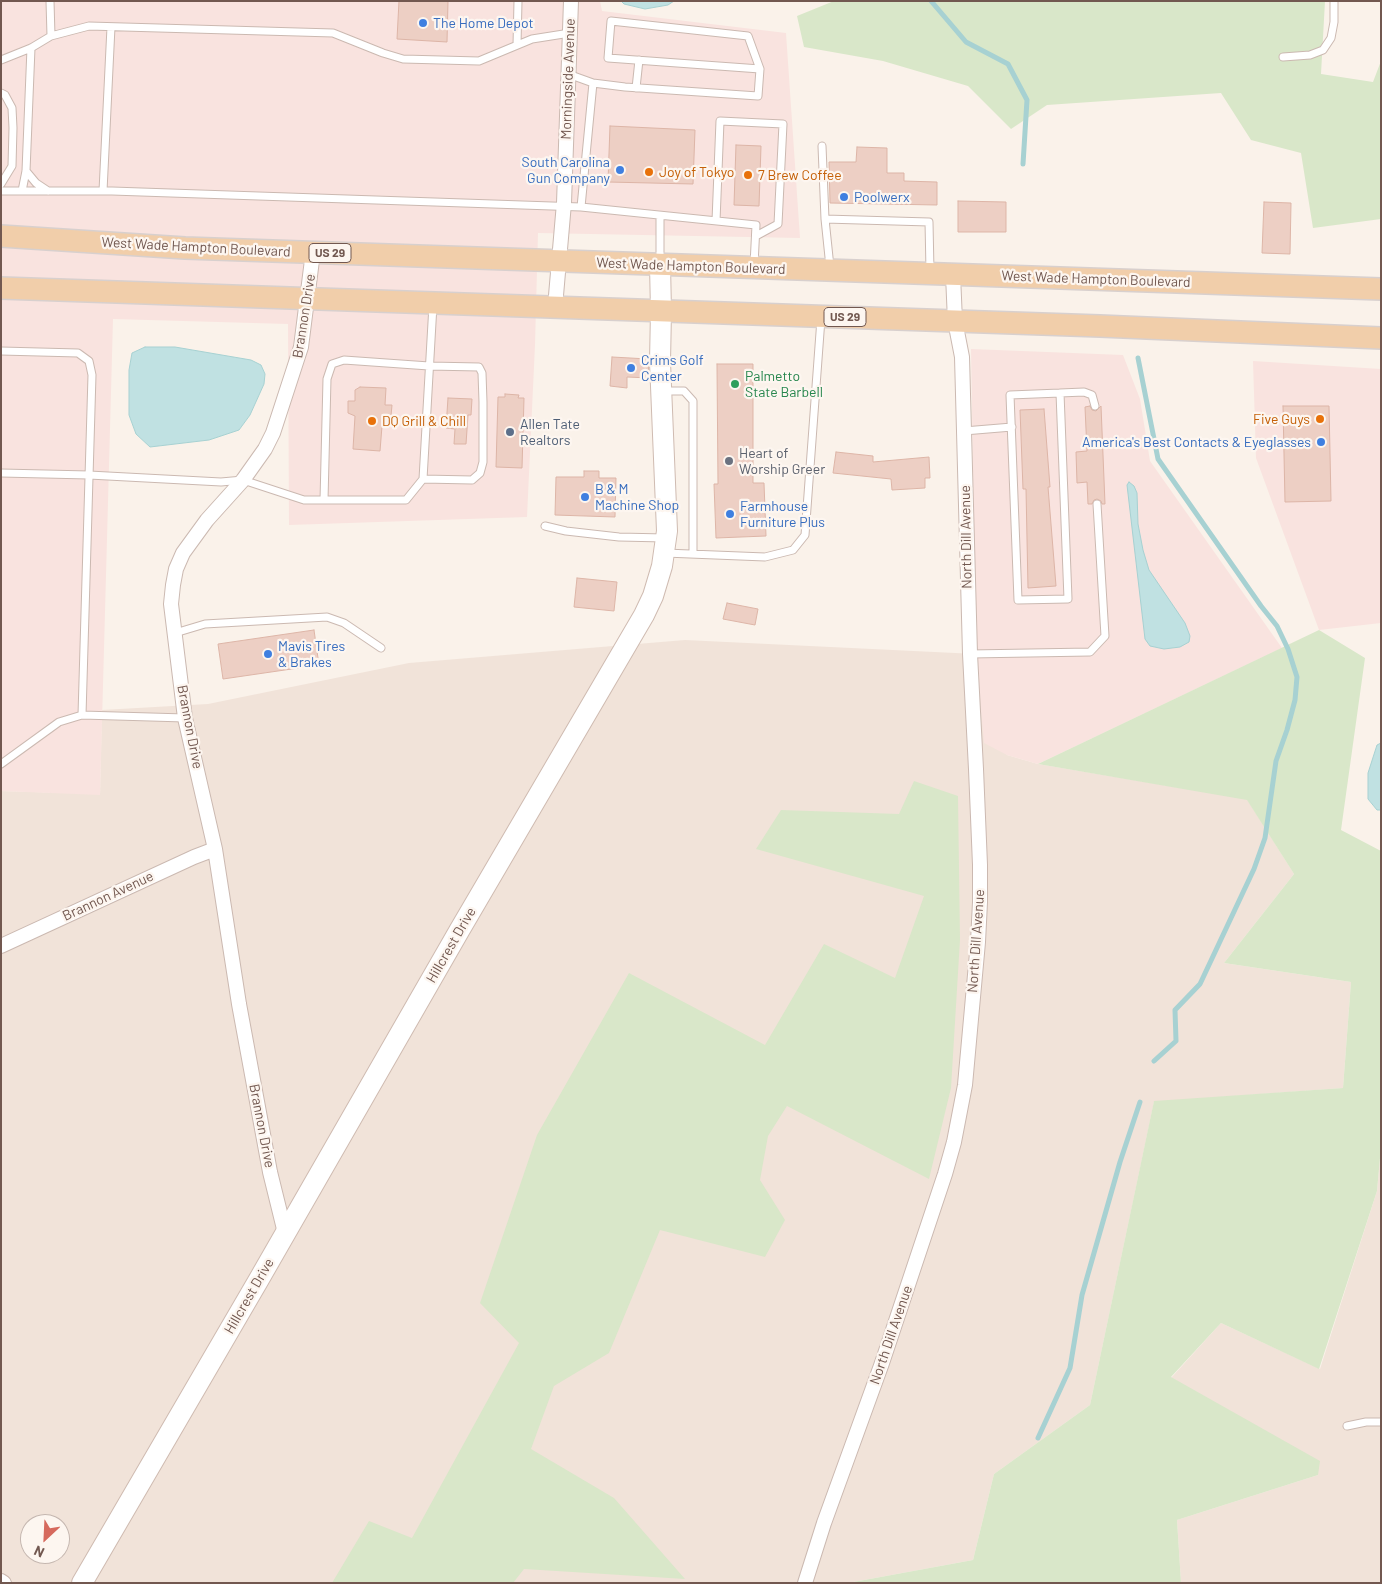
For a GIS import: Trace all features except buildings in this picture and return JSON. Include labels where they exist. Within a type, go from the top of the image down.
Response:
[{"type":"main road","name":"West Wade Hampton Boulevard","points":[[1,236],[185,248],[1381,289]]},
{"type":"main road","name":"US 29","points":[[1,288],[821,316],[1381,338]]},
{"type":"street","name":"Morningside Avenue","points":[[554,307],[563,206],[571,1]]},
{"type":"street","name":"Brannon Drive","points":[[285,1233],[270,1172],[239,1004],[215,849],[185,718],[171,604],[176,569],[183,554],[207,520],[243,480],[265,449],[280,417],[302,347],[313,252]]},
{"type":"street","name":"Hillcrest Drive","points":[[82,1583],[644,615],[653,596],[665,546],[660,362],[662,311],[660,265]]},
{"type":"street","name":"North Dill Avenue","points":[[805,1583],[824,1523],[882,1363],[942,1183],[954,1142],[960,1112],[967,1058],[980,902],[970,654],[962,357],[955,321],[953,275]]},
{"type":"street","name":"Brannon Avenue","points":[[1,946],[194,856],[215,849]]},
{"type":"lane","points":[[50,1],[51,36]]},
{"type":"lane","points":[[518,1],[518,46]]},
{"type":"lane","points":[[1283,57],[1310,55],[1323,50],[1331,38],[1334,22],[1334,1]]},
{"type":"lane","points":[[568,74],[593,83],[636,88],[758,96],[760,69],[748,36],[612,21],[608,58],[760,69]]},
{"type":"lane","points":[[1,60],[31,48],[51,36],[88,26],[333,32],[402,59],[479,61],[532,39],[570,33]]},
{"type":"lane","points":[[103,191],[111,27]]},
{"type":"lane","points":[[22,191],[26,171],[31,48]]},
{"type":"lane","points":[[636,88],[639,60]]},
{"type":"lane","points":[[581,207],[593,83]]},
{"type":"lane","points":[[1,93],[5,95],[12,108],[13,128],[12,166],[1,184]]},
{"type":"lane","points":[[716,221],[720,121],[783,124],[778,224],[756,236]]},
{"type":"lane","points":[[822,146],[825,219],[830,270]]},
{"type":"lane","points":[[26,171],[36,183],[48,191]]},
{"type":"lane","points":[[1,191],[103,191],[581,207],[756,225],[754,268]]},
{"type":"lane","points":[[660,216],[660,265]]},
{"type":"lane","points":[[825,219],[929,222],[930,274]]},
{"type":"lane","points":[[1,473],[89,475],[221,482],[243,480],[304,500],[406,500],[423,479],[433,302]]},
{"type":"lane","points":[[545,526],[566,531],[619,537],[665,546],[693,554],[765,557],[793,550],[805,535],[821,316]]},
{"type":"lane","points":[[1,351],[78,354],[89,361],[92,375],[82,715]]},
{"type":"lane","points":[[324,500],[327,379],[332,364],[344,360],[429,366],[478,367],[482,372],[483,462],[480,474],[472,480],[423,479]]},
{"type":"lane","points":[[661,391],[684,391],[693,401],[693,554]]},
{"type":"lane","points":[[1060,394],[1068,599],[1018,600],[1010,395],[1084,392],[1092,395],[1094,406]]},
{"type":"lane","points":[[964,431],[1012,427]]},
{"type":"lane","points":[[970,654],[1090,652],[1105,636],[1096,504]]},
{"type":"lane","points":[[175,632],[206,624],[327,617],[344,623],[381,648]]},
{"type":"lane","points":[[1,764],[59,722],[82,715],[185,718]]},
{"type":"lane","points":[[1347,1426],[1366,1422],[1381,1422]]},
{"type":"shaded area","points":[[1,1],[600,1],[602,11],[786,33],[800,238],[538,233],[527,517],[289,525],[288,324],[113,319],[100,795],[1,791]]},
{"type":"shaded area","points":[[971,349],[1123,355],[1140,399],[1150,461],[1282,648],[1038,764],[1007,755],[984,743],[976,654]]},
{"type":"shaded area","points":[[1253,361],[1381,369],[1381,623],[1319,630],[1256,458]]},
{"type":"shaded area","points":[[685,640],[976,654],[1007,755],[1038,764],[1247,799],[1294,874],[1224,963],[1351,982],[1343,1088],[1154,1102],[1090,1405],[994,1474],[973,1560],[848,1583],[1,1583],[1,791],[100,794],[102,710],[208,704],[409,663]]},
{"type":"shaded area","points":[[1381,1147],[1381,1583],[1181,1583],[1177,1520],[1318,1475],[1171,1378],[1221,1323],[1320,1369],[1377,1191]]},
{"type":"green space","points":[[834,1],[1325,1],[1321,74],[1373,82],[1381,61],[1381,219],[1313,228],[1301,153],[1251,140],[1221,93],[1047,105],[1011,129],[968,86],[883,61],[804,47],[797,16]]},
{"type":"green space","points":[[1319,630],[1365,658],[1341,830],[1381,851],[1381,1147],[1377,1191],[1319,1369],[1221,1323],[1171,1377],[1320,1461],[1318,1475],[1177,1520],[1181,1583],[848,1583],[973,1560],[994,1474],[1090,1405],[1154,1101],[1343,1088],[1351,982],[1224,963],[1294,874],[1247,800],[1038,764]]},
{"type":"green space","points":[[914,781],[958,796],[960,940],[951,1088],[929,1179],[787,1106],[768,1136],[760,1180],[785,1220],[765,1257],[660,1230],[609,1353],[554,1386],[531,1449],[614,1498],[685,1579],[524,1569],[513,1583],[332,1583],[369,1521],[412,1538],[519,1343],[480,1303],[537,1135],[629,973],[765,1045],[824,944],[895,978],[924,896],[756,849],[781,810],[899,814]]},
{"type":"water","points":[[621,1],[674,1],[668,5],[645,9],[624,4]]},
{"type":"water","points":[[145,347],[175,347],[251,360],[261,365],[265,374],[264,384],[250,415],[239,430],[209,440],[150,447],[136,434],[129,415],[129,370],[132,353]]},
{"type":"water","points":[[1129,482],[1134,486],[1137,493],[1138,524],[1149,570],[1185,623],[1190,636],[1189,642],[1180,647],[1164,649],[1150,646],[1145,639],[1127,485]]},
{"type":"water","points":[[1381,743],[1381,810],[1377,810],[1368,799],[1368,773],[1377,745]]},
{"type":"waterway","points":[[931,1],[966,42],[1008,64],[1027,100],[1023,164]]},
{"type":"waterway","points":[[1138,358],[1158,459],[1277,626],[1288,649],[1297,677],[1295,700],[1276,761],[1265,838],[1254,869],[1200,984],[1175,1010],[1176,1041],[1154,1061]]},
{"type":"waterway","points":[[1038,1438],[1070,1368],[1082,1295],[1120,1162],[1140,1102]]},
{"type":"place","name":"The Home Depot","points":[[423,23]]},
{"type":"place","name":"South Carolina Gun Company","points":[[620,170]]},
{"type":"place","name":"Joy of Tokyo","points":[[649,172]]},
{"type":"place","name":"7 Brew Coffee","points":[[748,175]]},
{"type":"place","name":"Poolwerx","points":[[844,197]]},
{"type":"place","name":"Crims Golf Center","points":[[631,368]]},
{"type":"place","name":"Palmetto State Barbell","points":[[735,384]]},
{"type":"place","name":"Five Guys","points":[[1320,419]]},
{"type":"place","name":"DQ Grill & Chill","points":[[372,421]]},
{"type":"place","name":"Allen Tate Realtors","points":[[510,432]]},
{"type":"place","name":"America's Best Contacts & Eyeglasses","points":[[1321,442]]},
{"type":"place","name":"Heart of Worship Greer","points":[[729,461]]},
{"type":"place","name":"B & M Machine Shop","points":[[585,497]]},
{"type":"place","name":"Farmhouse Furniture Plus","points":[[730,514]]},
{"type":"place","name":"Mavis Tires & Brakes","points":[[268,654]]}]
